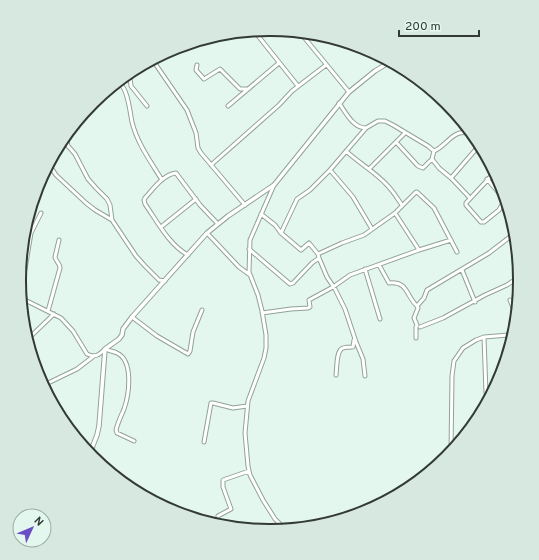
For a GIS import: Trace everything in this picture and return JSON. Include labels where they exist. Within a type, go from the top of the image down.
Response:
[{"type":"street","points":[[259,37],[298,86]]},
{"type":"street","points":[[306,40],[349,92]]},
{"type":"street","points":[[228,106],[279,63]]},
{"type":"street","points":[[156,65],[187,110],[196,133],[200,153],[245,205]]},
{"type":"street","points":[[197,65],[196,70],[203,78],[206,79],[220,70],[240,89],[247,89]]},
{"type":"street","points":[[211,165],[279,106],[298,86],[326,65]]},
{"type":"street","points":[[279,523],[263,500],[249,471],[245,433],[248,401],[264,358],[266,335],[258,295],[250,275],[249,249],[251,234],[274,185],[349,92],[384,65]]},
{"type":"street","points":[[130,81],[131,86],[147,106]]},
{"type":"street","points":[[122,86],[125,89],[133,125],[140,144],[162,180]]},
{"type":"street","points":[[339,103],[349,119],[355,124],[366,128]]},
{"type":"street","points":[[281,233],[297,199],[310,190],[330,170],[366,128],[381,120],[393,125],[428,146],[434,152]]},
{"type":"street","points":[[396,142],[418,166],[423,168],[432,159],[434,152],[440,149],[458,133],[463,132]]},
{"type":"street","points":[[369,169],[405,133]]},
{"type":"street","points":[[68,144],[75,154],[88,179],[107,199],[112,220],[136,256],[159,280],[165,281]]},
{"type":"street","points":[[451,178],[475,150]]},
{"type":"street","points":[[346,151],[386,184],[402,205]]},
{"type":"street","points":[[432,159],[439,168],[470,198]]},
{"type":"street","points":[[52,170],[56,175],[86,203],[112,220]]},
{"type":"street","points":[[330,170],[353,197],[372,229]]},
{"type":"street","points":[[188,255],[180,251],[144,204],[144,200],[162,180],[173,173],[176,173],[218,224]]},
{"type":"street","points":[[490,177],[466,202],[466,205],[481,222],[487,221],[499,210],[501,206]]},
{"type":"street","points":[[487,179],[495,188]]},
{"type":"street","points":[[49,383],[100,354],[119,339],[122,335],[123,329],[132,317],[207,233],[274,185]]},
{"type":"street","points":[[318,254],[364,235],[395,213],[416,192],[420,192],[434,208],[457,252]]},
{"type":"street","points":[[161,227],[196,199]]},
{"type":"street","points":[[30,240],[31,233],[41,213]]},
{"type":"street","points":[[395,213],[419,250]]},
{"type":"street","points":[[261,214],[301,250],[310,243],[318,254],[327,277],[345,309],[363,359],[366,376]]},
{"type":"street","points":[[207,233],[239,266],[250,275]]},
{"type":"street","points":[[416,338],[417,325],[414,318],[418,308],[417,306],[424,298],[427,290],[489,253],[509,238]]},
{"type":"street","points":[[48,312],[60,268],[60,264],[55,257],[59,240]]},
{"type":"street","points":[[262,313],[308,308],[310,306],[309,300],[333,287],[350,275],[451,240]]},
{"type":"street","points":[[249,249],[290,284],[293,283],[312,263],[319,258]]},
{"type":"street","points":[[379,265],[389,283],[394,282],[405,287],[412,302],[417,306]]},
{"type":"street","points":[[365,269],[380,319]]},
{"type":"street","points":[[462,270],[475,302]]},
{"type":"street","points":[[420,327],[443,318],[475,302],[513,280]]},
{"type":"street","points":[[510,300],[512,304]]},
{"type":"street","points":[[27,301],[61,318],[73,331],[87,354],[94,356]]},
{"type":"street","points":[[132,317],[157,336],[188,354],[190,351],[193,332],[202,310]]},
{"type":"street","points":[[32,335],[54,314]]},
{"type":"street","points":[[451,443],[452,376],[454,360],[463,348],[476,340],[484,337],[507,335]]},
{"type":"street","points":[[484,337],[486,392]]},
{"type":"street","points":[[336,375],[337,357],[340,350],[343,348],[353,347],[355,338]]},
{"type":"street","points":[[105,350],[120,355],[128,365],[129,376],[126,399],[116,430],[117,433],[134,441]]},
{"type":"street","points":[[92,447],[98,426],[105,350]]},
{"type":"street","points":[[204,442],[210,403],[233,408],[247,406]]},
{"type":"street","points":[[218,516],[231,509],[223,487],[223,480],[249,471]]}]
